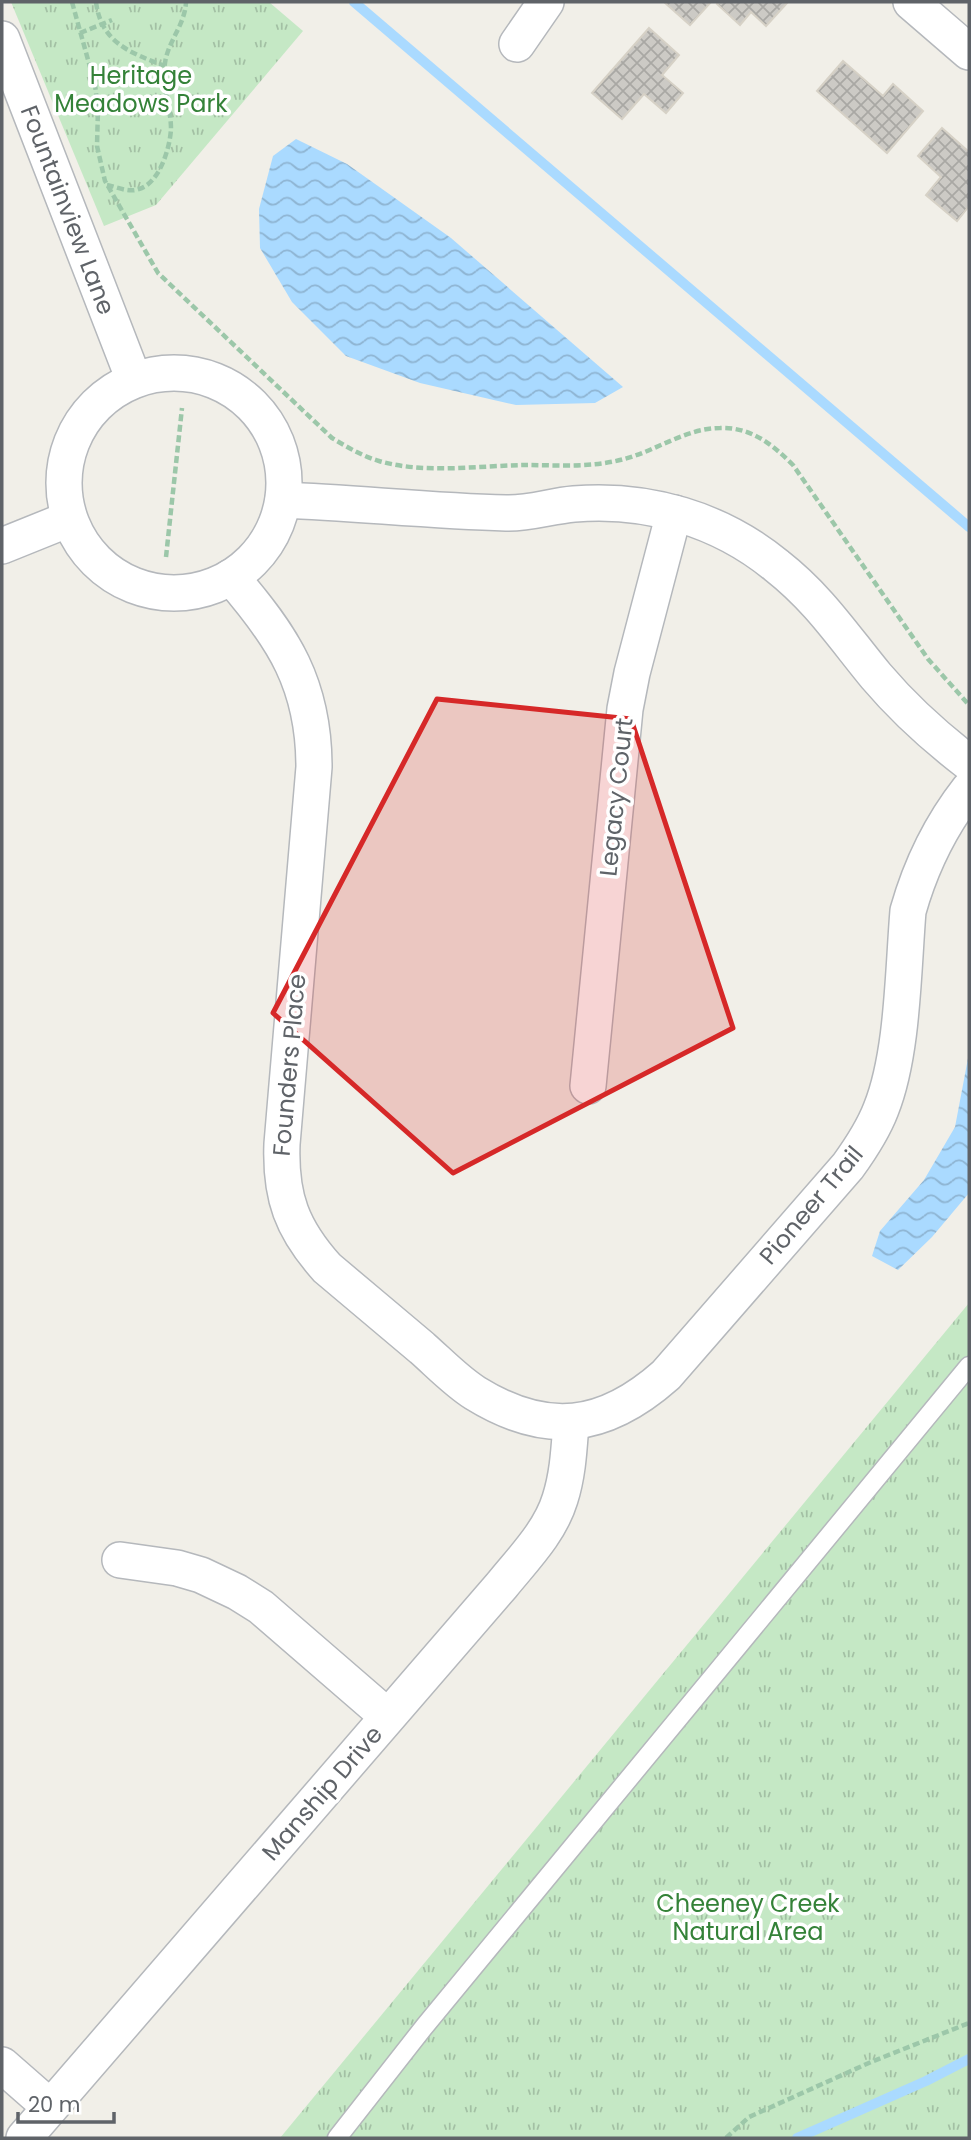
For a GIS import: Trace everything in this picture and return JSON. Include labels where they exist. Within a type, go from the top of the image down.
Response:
[{"type":"street","points":[[517,44],[546,2]]},
{"type":"street","points":[[911,2],[969,52]]},
{"type":"street","name":"Fountainview Lane","points":[[2,39],[134,380]]},
{"type":"street","points":[[175,372],[195,375],[224,385],[250,403],[264,419],[274,437],[285,479],[283,500],[278,519],[265,544],[247,566],[231,577],[204,589],[175,594],[136,587],[102,568],[82,545],[69,519],[62,479],[72,439],[97,404],[114,390],[134,380],[175,372]]},
{"type":"street","points":[[283,500],[512,514],[604,503],[674,513],[727,531],[777,565],[817,601],[876,676],[917,720],[969,763]]},
{"type":"street","name":"Legacy Court","points":[[588,1086],[625,709],[674,513]]},
{"type":"street","points":[[2,546],[69,519]]},
{"type":"street","name":"Founders Place","points":[[231,577],[278,637],[291,659],[310,711],[314,741],[282,1144],[284,1196],[293,1219],[309,1247],[327,1268],[474,1392],[525,1417],[571,1423]]},
{"type":"street","name":"Pioneer Trail","points":[[571,1423],[595,1418],[631,1402],[666,1375],[862,1147],[882,1108],[891,1077],[896,1050],[908,911],[914,889],[932,844],[969,789]]},
{"type":"street","name":"Manship Drive","points":[[24,2138],[502,1585],[543,1533],[560,1501],[567,1469],[571,1423]]},
{"type":"street","points":[[120,1560],[177,1568],[237,1592],[261,1607],[387,1716]]},
{"type":"street","points":[[2,2065],[50,2107]]},
{"type":"lane","points":[[337,2138],[432,2017],[969,1366]]},
{"type":"path","points":[[72,2],[95,85],[97,146],[107,184],[158,273],[332,438],[359,454],[403,466],[604,464],[631,457],[686,436],[719,428],[736,429],[760,436],[777,448],[793,465],[928,659],[969,705]]},
{"type":"path","points":[[96,2],[102,24],[116,42],[127,51],[165,66]]},
{"type":"path","points":[[107,184],[130,191],[139,190],[154,178],[161,166],[171,128],[166,98],[165,60],[183,22],[186,2]]},
{"type":"path","points":[[80,33],[113,20]]},
{"type":"path","points":[[166,557],[182,408]]},
{"type":"path","points":[[726,2138],[749,2117],[871,2062],[969,2023]]},
{"type":"highlighted area","points":[[437,699],[631,719],[733,1028],[453,1173],[273,1013]]},
{"type":"green space","name":"Heritage Meadows Park","points":[[11,2],[269,2],[303,31],[156,205],[104,226]]},
{"type":"green space","name":"Cheeney Creek Natural Area","points":[[969,1303],[969,2138],[280,2138]]},
{"type":"water","points":[[296,139],[347,164],[451,238],[623,387],[595,403],[516,405],[420,383],[346,356],[292,302],[260,248],[259,209],[273,156]]},
{"type":"water","points":[[969,1053],[969,1193],[932,1237],[898,1270],[872,1256],[880,1231],[924,1180],[955,1127]]},
{"type":"building","points":[[664,2],[711,2],[690,25]]},
{"type":"building","points":[[788,2],[766,26],[751,12],[740,25],[717,4]]},
{"type":"building","points":[[649,28],[679,55],[662,75],[683,93],[666,113],[644,94],[622,119],[592,93]]},
{"type":"building","points":[[843,61],[883,96],[893,84],[923,111],[887,153],[817,91]]},
{"type":"building","points":[[942,128],[969,152],[969,206],[957,221],[926,195],[941,177],[918,156]]},
{"type":"waterway","points":[[354,2],[969,527]]},
{"type":"waterway","points":[[797,2138],[969,2059]]}]
